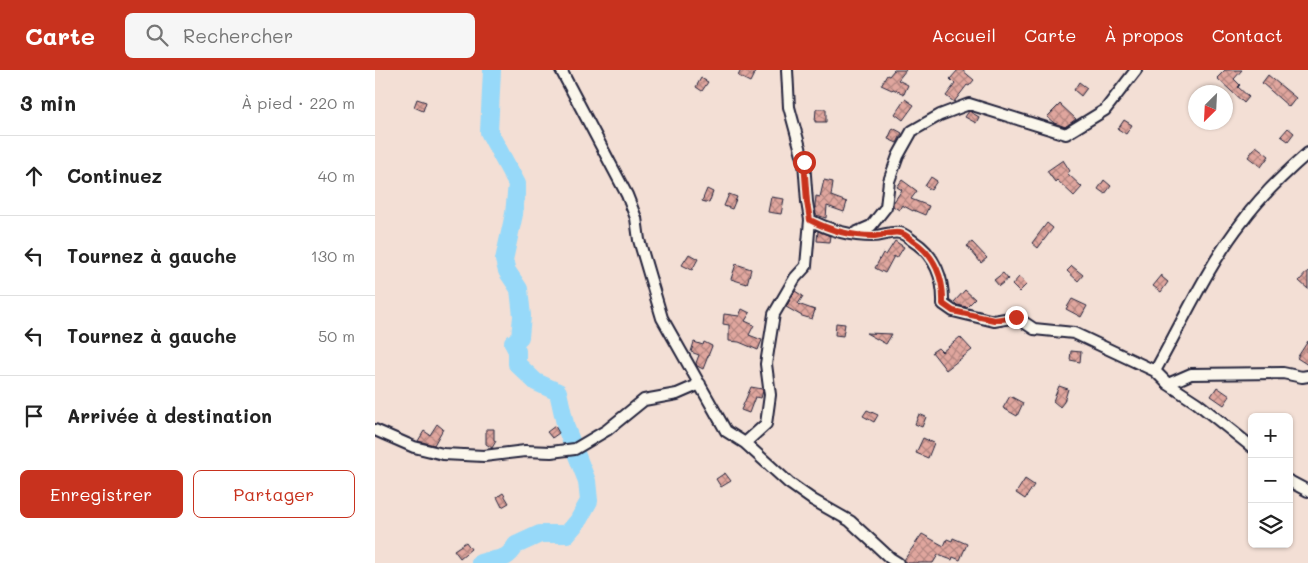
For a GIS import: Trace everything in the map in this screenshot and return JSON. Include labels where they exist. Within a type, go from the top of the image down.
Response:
[{"type":"street","points":[[561,70],[627,195],[636,218],[639,240],[662,318],[726,431],[745,443],[789,483],[813,500],[849,521],[889,558],[898,563]]},
{"type":"street","points":[[745,443],[766,424],[770,395],[766,364],[774,314],[795,278],[806,266],[810,220],[804,162],[789,107],[787,70]]},
{"type":"street","points":[[851,234],[871,226],[887,207],[889,181],[898,156],[912,131],[940,115],[969,104],[1066,134],[1105,110],[1136,70]]},
{"type":"street","points":[[1155,371],[1211,269],[1241,223],[1271,187],[1308,153]]},
{"type":"street","points":[[810,220],[851,234],[875,236],[901,233],[931,257],[940,274],[943,304],[953,311],[994,320],[1016,317],[1033,329],[1074,333],[1155,371],[1168,384],[1197,403],[1248,444]]},
{"type":"street","points":[[1168,384],[1191,374],[1283,373],[1302,377],[1308,376]]},
{"type":"street","points":[[375,430],[414,447],[443,454],[484,456],[525,451],[551,452],[575,449],[607,430],[644,400],[677,394],[700,384]]},
{"type":"street","points":[[1293,482],[1308,491]]},
{"type":"building","points":[[741,70],[756,70],[750,82],[738,76]]},
{"type":"building","points":[[894,70],[906,70],[898,80],[908,85],[904,94],[881,85],[887,75],[889,76]]},
{"type":"building","points":[[958,70],[962,70],[974,80],[969,86],[967,85],[954,102],[946,96],[955,84],[950,79]]},
{"type":"building","points":[[1225,70],[1242,70],[1234,79],[1240,85],[1238,87],[1249,97],[1244,103],[1233,93],[1233,85],[1225,85],[1217,78]]},
{"type":"building","points":[[1268,75],[1296,98],[1289,107],[1262,83]]},
{"type":"building","points":[[701,78],[708,82],[702,91],[696,87]]},
{"type":"building","points":[[1079,82],[1087,88],[1081,96],[1074,90]]},
{"type":"building","points":[[417,99],[426,102],[423,111],[414,107]]},
{"type":"building","points":[[905,99],[914,105],[903,120],[895,114]]},
{"type":"building","points":[[1060,104],[1076,119],[1065,127],[1054,123],[1047,117]]},
{"type":"building","points":[[816,109],[826,109],[826,122],[815,122]]},
{"type":"building","points":[[969,111],[979,117],[976,123],[965,117]]},
{"type":"building","points":[[1124,120],[1132,125],[1126,134],[1118,129]]},
{"type":"building","points":[[893,128],[902,133],[897,143],[888,139]]},
{"type":"building","points":[[1288,128],[1294,133],[1288,141],[1281,136]]},
{"type":"building","points":[[1256,146],[1269,156],[1261,167],[1248,157]]},
{"type":"building","points":[[1063,160],[1070,171],[1067,173],[1082,187],[1074,196],[1057,180],[1055,182],[1047,171]]},
{"type":"building","points":[[931,177],[937,181],[931,190],[925,186]]},
{"type":"building","points":[[824,180],[833,182],[831,196],[847,202],[844,212],[827,206],[826,218],[816,215],[815,205],[816,196],[820,197]]},
{"type":"building","points":[[902,180],[917,191],[911,199],[929,206],[925,215],[902,205],[899,210],[893,206],[902,190],[897,187]]},
{"type":"building","points":[[1104,180],[1111,186],[1105,194],[1098,189]]},
{"type":"building","points":[[707,189],[713,192],[709,203],[702,201]]},
{"type":"building","points":[[729,194],[737,197],[732,209],[724,206]]},
{"type":"building","points":[[771,197],[784,199],[781,214],[768,212]]},
{"type":"building","points":[[1047,223],[1053,228],[1038,248],[1032,243]]},
{"type":"building","points":[[818,231],[830,236],[829,242],[817,241]]},
{"type":"building","points":[[895,241],[904,247],[897,258],[894,256],[885,273],[875,268],[883,253],[886,255]]},
{"type":"building","points":[[972,242],[987,258],[981,263],[967,246]]},
{"type":"building","points":[[689,254],[698,259],[692,270],[682,265]]},
{"type":"building","points":[[736,264],[751,269],[747,284],[731,279]]},
{"type":"building","points":[[1072,266],[1083,275],[1078,281],[1067,271]]},
{"type":"building","points":[[1308,271],[1308,289],[1299,281]]},
{"type":"building","points":[[1003,273],[1008,279],[999,286],[994,280]]},
{"type":"building","points":[[1162,275],[1168,282],[1161,292],[1153,286]]},
{"type":"building","points":[[1019,277],[1027,284],[1019,292],[1012,285]]},
{"type":"building","points":[[965,290],[975,299],[967,307],[957,305],[954,302]]},
{"type":"building","points":[[795,291],[803,296],[798,304],[815,310],[812,319],[786,307]]},
{"type":"building","points":[[1072,299],[1087,306],[1081,317],[1066,309]]},
{"type":"building","points":[[742,309],[750,313],[745,321],[754,325],[749,335],[762,340],[758,350],[739,342],[729,341],[729,325],[723,324],[724,314],[739,316]]},
{"type":"building","points":[[836,323],[845,324],[843,336],[835,335]]},
{"type":"building","points":[[866,333],[892,334],[886,344]]},
{"type":"building","points":[[960,337],[972,350],[946,370],[932,352],[938,348],[942,352]]},
{"type":"building","points":[[1308,341],[1308,365],[1297,358]]},
{"type":"building","points":[[694,342],[703,345],[704,342],[712,346],[703,369],[697,366],[696,363],[699,355],[691,352]]},
{"type":"building","points":[[1071,351],[1081,352],[1080,362],[1070,360]]},
{"type":"building","points":[[1059,386],[1068,389],[1064,402],[1060,407],[1053,401]]},
{"type":"building","points":[[751,387],[762,389],[763,391],[761,398],[755,397],[749,413],[741,410]]},
{"type":"building","points":[[1217,387],[1230,396],[1224,405],[1211,396]]},
{"type":"building","points":[[1010,396],[1023,403],[1017,416],[1003,408]]},
{"type":"building","points":[[867,410],[878,415],[874,422],[863,416]]},
{"type":"building","points":[[919,414],[926,417],[922,427],[915,424]]},
{"type":"building","points":[[437,424],[443,429],[434,445],[418,441],[424,431],[430,435]]},
{"type":"building","points":[[555,426],[559,433],[552,438],[547,432]]},
{"type":"building","points":[[486,429],[494,429],[494,440],[496,441],[492,448],[486,444]]},
{"type":"building","points":[[923,438],[934,443],[928,458],[916,453]]},
{"type":"building","points":[[725,473],[731,481],[721,487],[716,479]]},
{"type":"building","points":[[1025,479],[1034,485],[1025,499],[1016,493]]},
{"type":"building","points":[[503,493],[509,503],[502,507],[497,497]]},
{"type":"building","points":[[922,534],[944,546],[947,539],[952,541],[953,538],[967,544],[960,560],[953,557],[952,560],[938,555],[933,563],[908,563],[904,560]]},
{"type":"building","points":[[466,542],[471,549],[460,558],[454,550]]},
{"type":"waterway","points":[[480,563],[505,557],[516,545],[540,534],[567,534],[578,521],[589,501],[587,481],[566,428],[558,392],[536,382],[517,364],[517,351],[513,343],[520,337],[522,316],[519,289],[507,271],[504,260],[514,214],[517,184],[489,132],[492,70]]},
{"type":"route","points":[[804,162],[810,220],[851,234],[875,236],[901,233],[931,257],[940,274],[943,304],[953,311],[994,320],[1016,317]]}]
